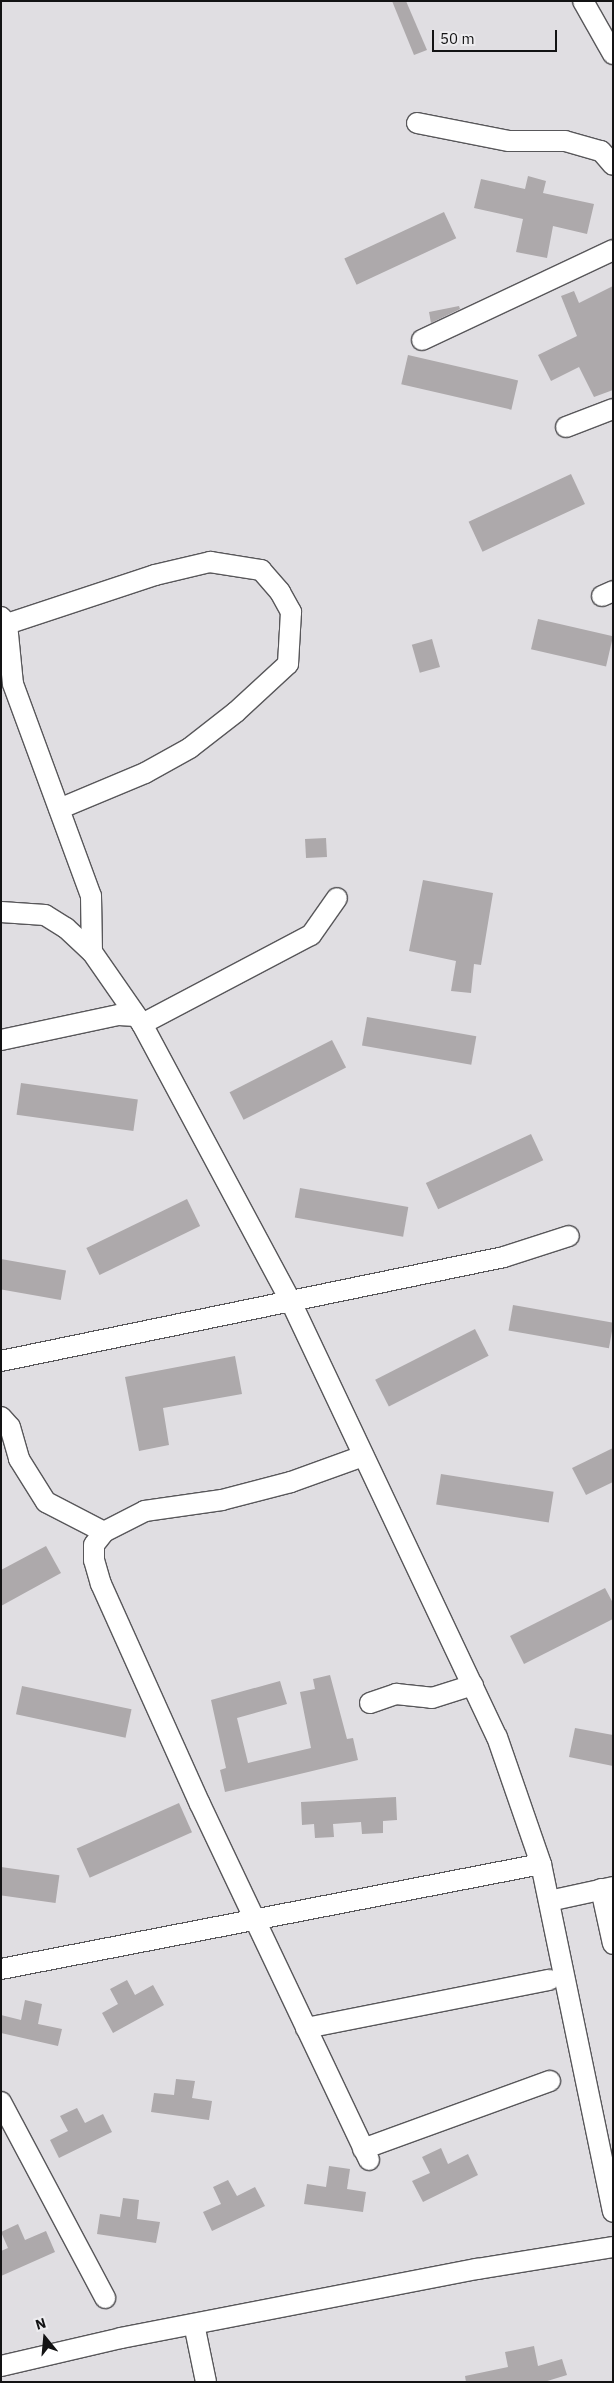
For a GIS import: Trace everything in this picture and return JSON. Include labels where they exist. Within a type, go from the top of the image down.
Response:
[{"type":"street","points":[[584,1],[613,54]]},
{"type":"street","points":[[417,123],[509,141],[565,141],[601,151],[613,165]]},
{"type":"street","points":[[422,340],[613,250]]},
{"type":"street","points":[[566,427],[613,409]]},
{"type":"street","points":[[59,809],[144,773],[190,748],[236,712],[288,664],[291,612],[280,592],[261,570],[210,562],[155,575],[4,620],[7,684],[59,809],[91,896],[92,952]]},
{"type":"street","points":[[1,1040],[119,1016],[139,1020],[311,935],[337,898]]},
{"type":"street","points":[[1,912],[44,915],[66,928],[92,952],[139,1020],[292,1304],[473,1685],[497,1737],[541,1864],[613,2212]]},
{"type":"street","points":[[1,1362],[292,1304],[504,1257],[569,1236]]},
{"type":"street","points":[[1,1417],[10,1427],[19,1459],[46,1502],[104,1532]]},
{"type":"street","points":[[363,1456],[291,1482],[222,1500],[145,1512],[104,1532],[94,1545],[94,1560],[101,1584],[254,1920],[366,2154],[550,2081]]},
{"type":"street","points":[[370,1703],[396,1694],[432,1698],[473,1685]]},
{"type":"street","points":[[1,1969],[254,1920],[374,1894],[541,1864]]},
{"type":"street","points":[[548,1900],[607,1888],[613,1944]]},
{"type":"street","points":[[306,2028],[549,1980]]},
{"type":"street","points":[[1,2102],[105,2298]]},
{"type":"street","points":[[1,2366],[56,2351],[194,2324],[477,2269],[613,2247]]},
{"type":"street","points":[[194,2324],[206,2382]]},
{"type":"building","points":[[392,1],[406,1],[427,50],[414,55]]},
{"type":"building","points":[[528,176],[546,181],[543,193],[594,204],[587,234],[553,226],[547,258],[516,252],[523,219],[474,208],[481,179],[525,189]]},
{"type":"building","points":[[444,212],[456,238],[357,285],[344,258]]},
{"type":"building","points":[[613,286],[613,390],[594,397],[579,367],[551,381],[538,355],[577,336],[561,296],[574,291],[579,303]]},
{"type":"building","points":[[459,306],[460,309],[431,323],[429,312]]},
{"type":"building","points":[[408,355],[518,380],[511,410],[401,384]]},
{"type":"building","points":[[571,474],[585,504],[483,552],[469,522]]},
{"type":"building","points":[[538,619],[613,636],[606,667],[531,649]]},
{"type":"building","points":[[432,639],[440,667],[420,673],[412,645]]},
{"type":"building","points":[[326,838],[327,857],[306,858],[305,839]]},
{"type":"building","points":[[423,880],[493,893],[481,965],[474,964],[471,993],[451,991],[456,961],[409,951]]},
{"type":"building","points":[[367,1017],[476,1036],[471,1065],[362,1046]]},
{"type":"building","points":[[332,1040],[346,1068],[244,1120],[230,1092]]},
{"type":"building","points":[[21,1083],[138,1099],[133,1131],[17,1115]]},
{"type":"building","points":[[531,1134],[543,1160],[438,1209],[426,1183]]},
{"type":"building","points":[[300,1188],[408,1207],[403,1237],[295,1218]]},
{"type":"building","points":[[187,1199],[200,1226],[99,1275],[86,1248]]},
{"type":"building","points":[[1,1259],[66,1270],[61,1300],[1,1289]]},
{"type":"building","points":[[513,1305],[613,1323],[609,1348],[508,1331]]},
{"type":"building","points":[[475,1329],[489,1356],[389,1407],[375,1380]]},
{"type":"building","points":[[235,1356],[242,1394],[163,1408],[169,1445],[139,1451],[125,1377]]},
{"type":"building","points":[[613,1448],[613,1482],[586,1495],[572,1468]]},
{"type":"building","points":[[441,1474],[554,1492],[549,1522],[436,1505]]},
{"type":"building","points":[[46,1546],[61,1573],[1,1606],[1,1570]]},
{"type":"building","points":[[605,1588],[613,1603],[613,1619],[524,1664],[510,1636]]},
{"type":"building","points":[[330,1675],[347,1739],[353,1738],[358,1760],[225,1792],[220,1770],[226,1768],[211,1700],[280,1681],[287,1704],[237,1718],[248,1763],[311,1748],[300,1692],[315,1689],[313,1679]]},
{"type":"building","points":[[22,1686],[132,1709],[126,1738],[16,1714]]},
{"type":"building","points":[[575,1728],[613,1735],[613,1766],[569,1757]]},
{"type":"building","points":[[396,1797],[397,1820],[383,1821],[383,1833],[362,1834],[361,1822],[333,1824],[334,1837],[315,1838],[314,1824],[302,1825],[301,1802]]},
{"type":"building","points":[[179,1803],[192,1832],[90,1878],[77,1849]]},
{"type":"building","points":[[1,1867],[59,1875],[56,1903],[1,1895]]},
{"type":"building","points":[[127,1980],[135,1995],[153,1985],[164,2005],[113,2033],[102,2013],[118,2004],[110,1989]]},
{"type":"building","points":[[25,2000],[42,2004],[38,2024],[62,2029],[58,2046],[1,2033],[1,2015],[21,2020]]},
{"type":"building","points":[[176,2079],[195,2081],[192,2098],[212,2101],[209,2120],[151,2112],[154,2093],[174,2095]]},
{"type":"building","points":[[77,2108],[85,2123],[103,2114],[112,2132],[59,2158],[50,2140],[68,2131],[60,2116]]},
{"type":"building","points":[[441,2148],[448,2164],[468,2154],[478,2175],[423,2202],[412,2181],[430,2173],[422,2157]]},
{"type":"building","points":[[329,2166],[350,2169],[347,2189],[366,2192],[363,2212],[304,2204],[307,2184],[326,2187]]},
{"type":"building","points":[[228,2180],[237,2196],[255,2187],[265,2206],[212,2231],[203,2212],[221,2204],[213,2187]]},
{"type":"building","points":[[123,2198],[139,2200],[137,2219],[160,2222],[156,2243],[97,2234],[100,2214],[120,2217]]},
{"type":"building","points":[[18,2224],[25,2240],[46,2231],[55,2252],[1,2276],[1,2251],[8,2248],[1,2232]]},
{"type":"building","points":[[534,2346],[538,2366],[562,2359],[567,2375],[544,2382],[466,2382],[465,2376],[508,2367],[505,2352]]}]
